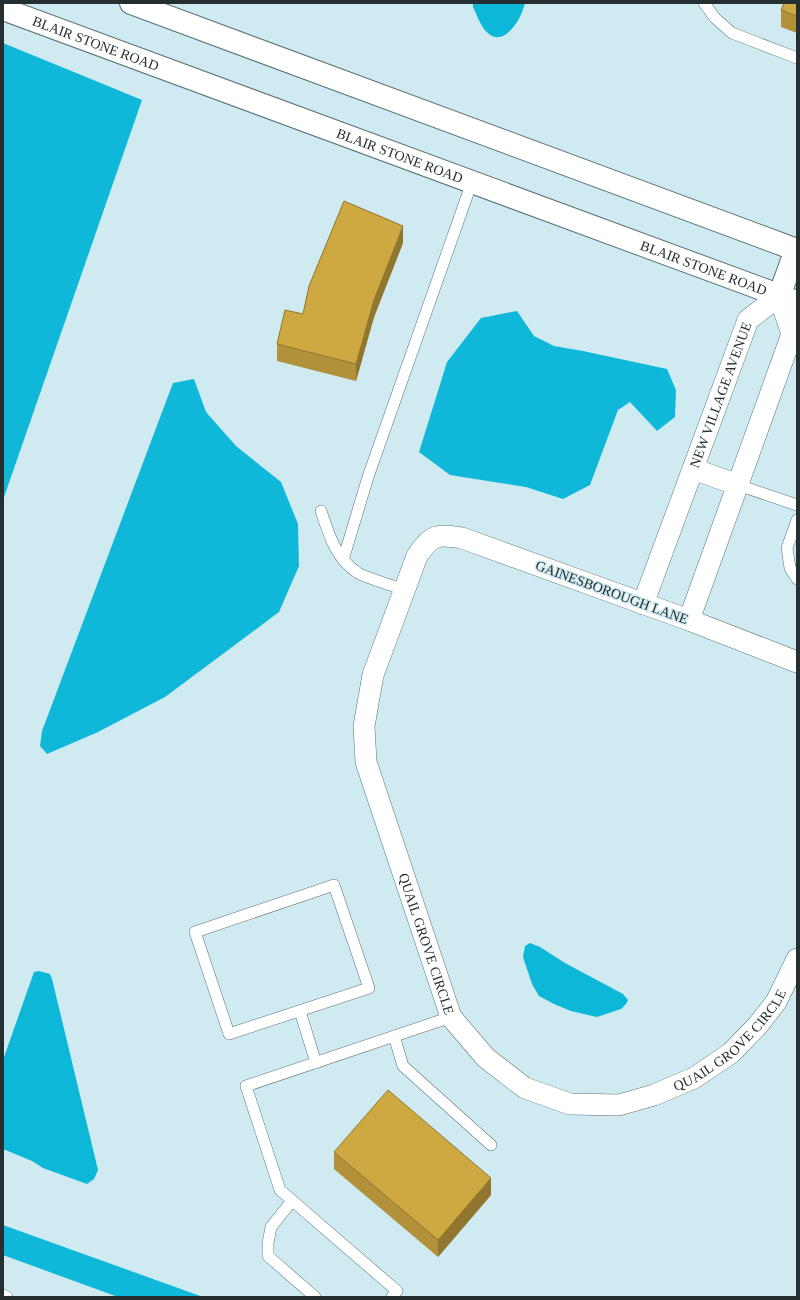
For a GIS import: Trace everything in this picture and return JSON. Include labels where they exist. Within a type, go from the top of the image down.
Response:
[{"type":"main road","points":[[131,3],[797,249],[788,299]]},
{"type":"main road","name":"BLAIR STONE ROAD","points":[[3,9],[788,299]]},
{"type":"street","name":"NEW VILLAGE AVENUE","points":[[643,604],[748,320],[788,299]]},
{"type":"street","points":[[689,620],[792,334],[788,299]]},
{"type":"street","points":[[693,469],[738,485]]},
{"type":"street","name":"GAINESBOROUGH LANE","points":[[425,544],[441,535],[462,538],[689,620],[797,662]]},
{"type":"street","name":"QUAIL GROVE CIRCLE","points":[[425,544],[417,556],[373,674],[364,726],[366,762],[451,1017],[486,1058],[525,1088],[570,1104],[619,1105],[654,1095],[694,1078],[731,1053],[758,1025],[776,1002],[797,959]]},
{"type":"lane","points":[[704,3],[715,18],[732,34],[797,58]]},
{"type":"lane","points":[[343,560],[368,477],[472,182]]},
{"type":"lane","points":[[738,485],[797,505]]},
{"type":"lane","points":[[321,511],[331,540],[343,560],[359,573],[404,590]]},
{"type":"lane","points":[[797,520],[787,548],[790,568],[797,579]]},
{"type":"lane","points":[[797,531],[797,540]]},
{"type":"lane","points":[[334,885],[369,988],[300,1011],[229,1034],[195,932],[334,885]]},
{"type":"lane","points":[[300,1011],[316,1062]]},
{"type":"lane","points":[[392,1297],[397,1291],[280,1190],[246,1086],[451,1017]]},
{"type":"lane","points":[[394,1036],[403,1066],[491,1145]]},
{"type":"lane","points":[[292,1201],[271,1227],[268,1242],[268,1256],[314,1297]]},
{"type":"lane","points":[[3,1295],[7,1297]]},
{"type":"shaded area","points":[[473,3],[525,3],[517,22],[512,29],[501,37],[495,37],[489,34],[484,28],[473,7]]},
{"type":"shaded area","points":[[3,43],[142,100],[3,500]]},
{"type":"shaded area","points":[[517,311],[534,336],[554,346],[667,369],[676,390],[675,417],[657,431],[630,402],[618,410],[590,485],[563,499],[526,487],[450,475],[419,452],[447,362],[481,318]]},
{"type":"shaded area","points":[[194,379],[206,412],[236,446],[281,482],[298,524],[299,566],[279,612],[165,697],[98,732],[47,754],[40,746],[42,731],[173,383]]},
{"type":"shaded area","points":[[530,943],[540,947],[565,963],[623,994],[628,1000],[626,1004],[621,1009],[597,1017],[571,1011],[539,996],[532,984],[523,957],[525,946]]},
{"type":"shaded area","points":[[39,971],[50,974],[52,979],[98,1170],[94,1179],[87,1184],[43,1168],[32,1161],[3,1149],[3,1060],[34,972]]},
{"type":"shaded area","points":[[3,1225],[203,1297],[118,1297],[3,1255]]},
{"type":"building","points":[[784,3],[797,3],[797,16],[781,10]]},
{"type":"building","points":[[344,201],[403,226],[374,300],[356,364],[277,344],[285,310],[303,314],[309,286]]},
{"type":"building","points":[[388,1090],[491,1178],[438,1240],[334,1152]]}]
